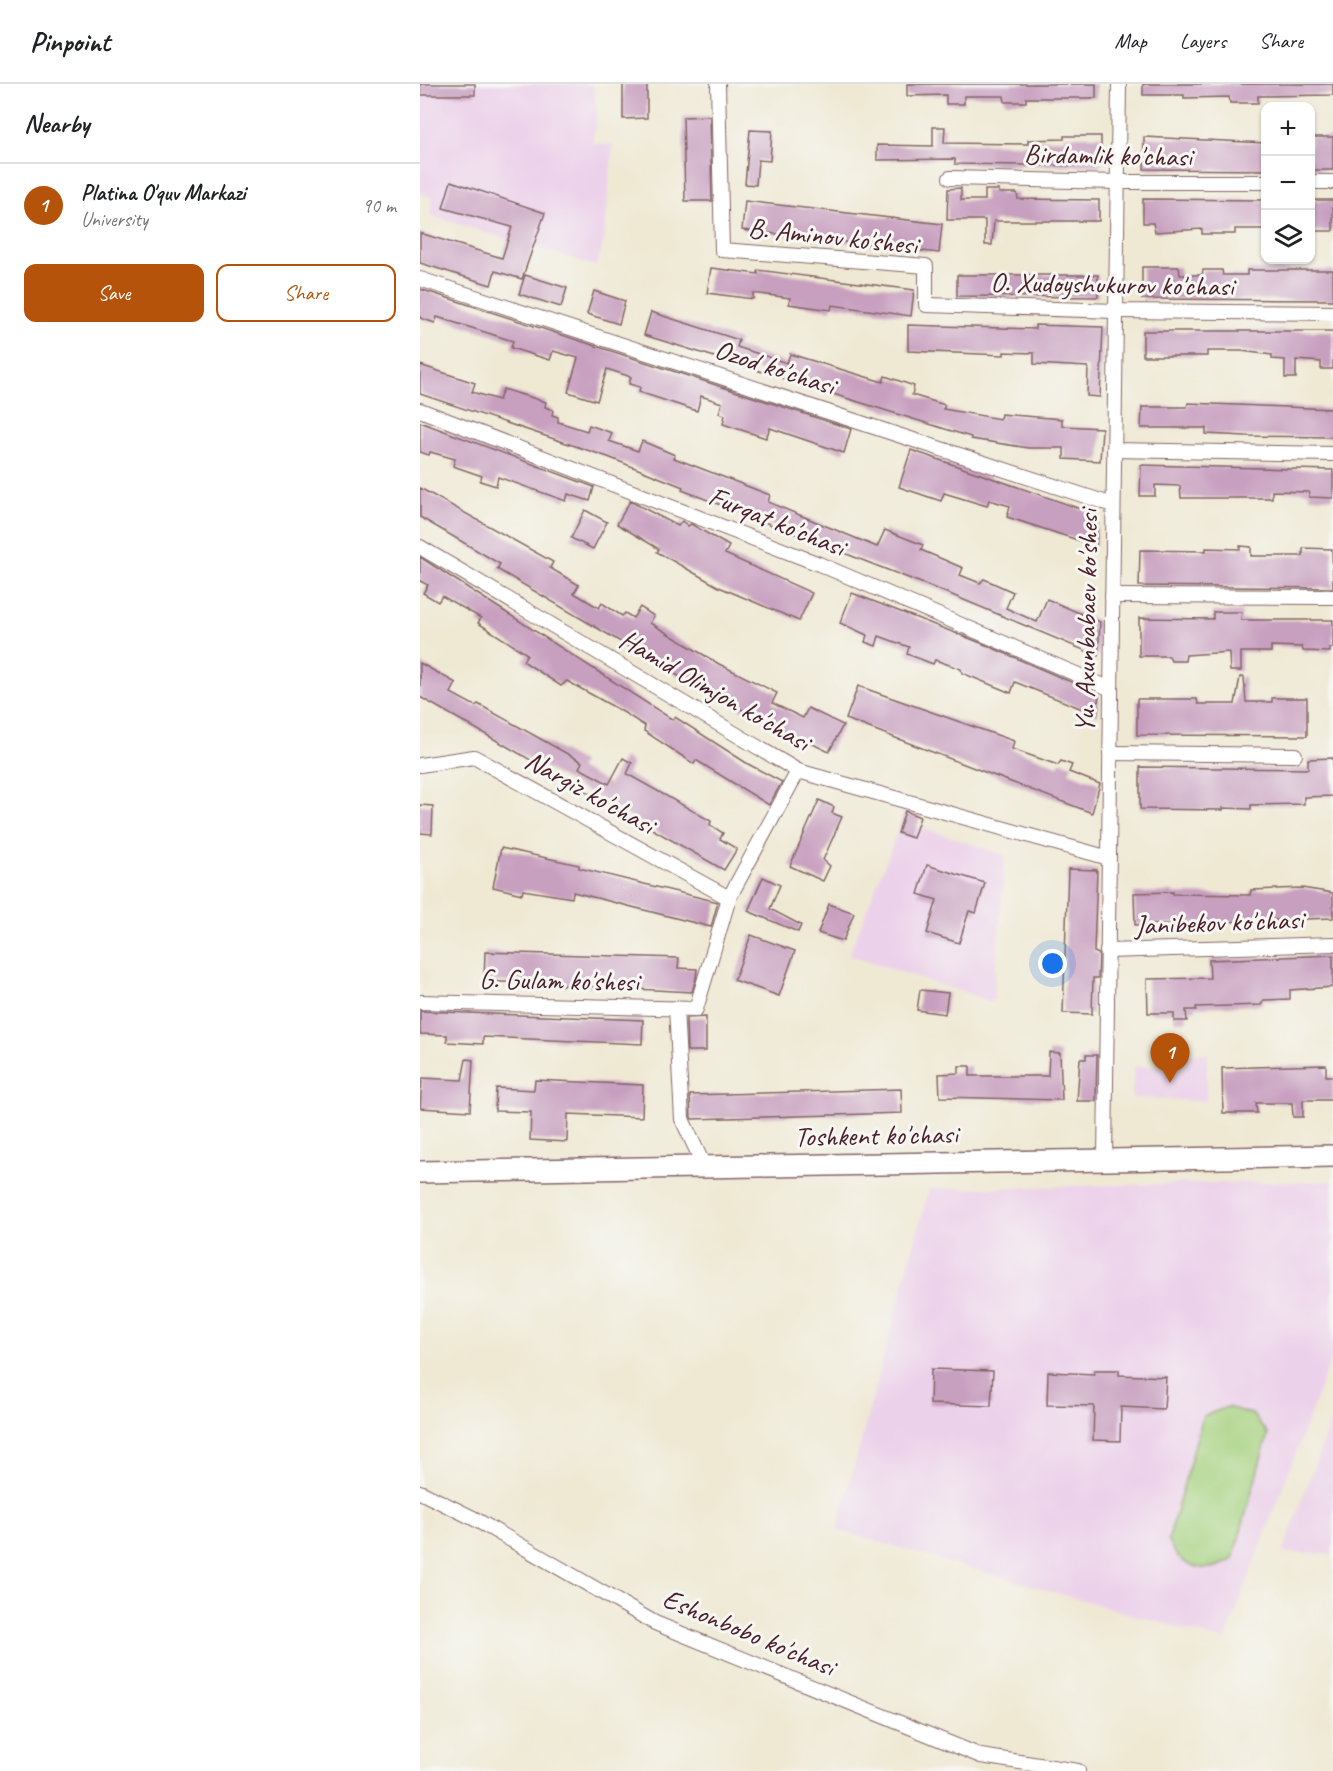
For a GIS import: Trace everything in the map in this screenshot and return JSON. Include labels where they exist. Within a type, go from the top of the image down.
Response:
[{"type":"highway","name":"Toshkent ko'chasi","points":[[420,1172],[1333,1156]]},
{"type":"street","name":"B. Aminov ko'shesi","points":[[718,84],[722,250],[926,266],[926,304]]},
{"type":"street","name":"Yu. Axunbabaev ko'shesi","points":[[1105,1159],[1119,84]]},
{"type":"street","name":"Birdamlik ko'chasi","points":[[950,178],[1118,182],[1261,182]]},
{"type":"street","points":[[1315,182],[1333,182]]},
{"type":"street","name":"Ozod ko'chasi","points":[[420,279],[1113,505]]},
{"type":"street","name":"O. Xudoyshukurov ko'chasi","points":[[926,304],[1116,311],[1333,314]]},
{"type":"street","name":"Furqat ko'chasi","points":[[420,410],[819,564],[1111,689]]},
{"type":"street","points":[[1114,450],[1333,454]]},
{"type":"street","name":"Hamid Olimjon ko'chasi","points":[[420,547],[798,771],[1109,858]]},
{"type":"street","points":[[1112,596],[1333,597]]},
{"type":"street","points":[[1110,753],[1295,755]]},
{"type":"street","name":"Nargiz ko'chasi","points":[[420,765],[474,757],[729,898]]},
{"type":"street","points":[[729,898],[798,771]]},
{"type":"street","name":"G. Gulam ko'shesi","points":[[420,1002],[696,1009],[729,898]]},
{"type":"street","name":"Janibekov ko'chasi","points":[[1107,951],[1333,944]]},
{"type":"street","points":[[676,1008],[682,1119],[704,1167]]},
{"type":"street","name":"Eshonbobo ko'chasi","points":[[420,1492],[473,1518],[655,1623],[981,1756],[1078,1771]]},
{"type":"shaded area","points":[[420,84],[593,84],[597,113],[592,144],[613,144],[604,240],[596,266],[432,216],[431,197],[420,194]]},
{"type":"shaded area","points":[[902,821],[1005,855],[993,1002],[849,955]]},
{"type":"shaded area","points":[[1187,1053],[1207,1054],[1206,1101],[1132,1098],[1134,1066],[1185,1068]]},
{"type":"shaded area","points":[[1333,1181],[1333,1353],[1225,1641],[837,1530],[929,1189]]},
{"type":"shaded area","points":[[1333,1414],[1333,1554],[1283,1553]]},
{"type":"green space","points":[[1227,1407],[1252,1414],[1268,1434],[1233,1559],[1213,1567],[1195,1567],[1180,1558],[1168,1541],[1203,1416]]},
{"type":"building","points":[[420,84],[475,84],[475,95],[420,95]]},
{"type":"building","points":[[623,84],[647,84],[647,118],[623,119]]},
{"type":"building","points":[[907,84],[1096,84],[1096,98],[1026,98],[1026,102],[1005,102],[1004,96],[964,96],[964,104],[946,104],[946,95],[907,96]]},
{"type":"building","points":[[1143,84],[1333,84],[1333,95],[1258,96],[1258,103],[1230,103],[1229,97],[1184,98],[1184,95],[1143,95]]},
{"type":"building","points":[[710,116],[712,201],[685,201],[683,117]]},
{"type":"building","points":[[933,127],[945,127],[944,143],[1028,144],[1028,140],[1064,139],[1064,136],[1101,136],[1101,166],[955,164],[955,159],[877,160],[877,145],[933,146]]},
{"type":"building","points":[[750,130],[772,131],[770,161],[758,160],[756,185],[745,184]]},
{"type":"building","points":[[1144,137],[1261,143],[1261,170],[1144,169]]},
{"type":"building","points":[[1315,137],[1333,137],[1333,170],[1315,170]]},
{"type":"building","points":[[451,181],[545,213],[522,279],[495,271],[491,285],[420,263],[420,233],[502,258],[512,227],[443,208]]},
{"type":"building","points":[[961,188],[961,200],[985,200],[985,190],[999,190],[999,193],[1017,193],[1018,199],[1099,200],[1099,221],[994,221],[992,245],[985,245],[985,220],[947,220],[948,189]]},
{"type":"building","points":[[1143,199],[1261,200],[1261,229],[1235,229],[1235,234],[1202,234],[1202,229],[1155,232],[1153,223],[1143,223]]},
{"type":"building","points":[[1315,200],[1333,200],[1333,231],[1315,231]]},
{"type":"building","points":[[745,201],[942,224],[939,253],[742,230]]},
{"type":"building","points":[[1142,267],[1179,267],[1180,275],[1202,275],[1203,270],[1222,270],[1223,275],[1247,275],[1247,270],[1333,270],[1333,300],[1142,299]]},
{"type":"building","points":[[711,268],[758,274],[758,270],[914,290],[911,316],[832,305],[831,310],[789,304],[790,298],[753,293],[753,299],[707,293]]},
{"type":"building","points":[[525,275],[567,288],[561,307],[519,294]]},
{"type":"building","points":[[957,275],[1098,275],[1098,297],[957,296]]},
{"type":"building","points":[[420,289],[851,429],[844,453],[770,428],[766,438],[723,424],[725,415],[719,413],[722,403],[701,396],[697,411],[639,392],[640,387],[629,384],[631,377],[607,369],[597,401],[568,392],[578,358],[553,351],[550,360],[511,348],[513,341],[437,317],[435,323],[420,318]]},
{"type":"building","points":[[594,291],[625,301],[619,324],[587,314]]},
{"type":"building","points":[[651,312],[739,340],[737,347],[787,363],[790,354],[883,382],[885,376],[914,386],[912,395],[945,405],[943,409],[1000,419],[1001,414],[1062,419],[1062,426],[1102,428],[1100,461],[1064,459],[1064,448],[1029,448],[971,439],[971,437],[644,335]]},
{"type":"building","points":[[908,325],[1035,329],[1035,325],[1103,327],[1100,397],[1087,396],[1088,367],[1034,364],[1034,353],[1004,352],[1004,355],[908,351]]},
{"type":"building","points":[[1143,331],[1333,331],[1333,369],[1321,369],[1321,362],[1296,360],[1296,378],[1285,378],[1285,360],[1272,359],[1272,355],[1241,351],[1207,351],[1207,356],[1143,356]]},
{"type":"building","points":[[420,365],[475,383],[472,392],[499,400],[503,389],[546,402],[545,407],[553,410],[552,415],[558,417],[558,422],[587,431],[589,425],[612,433],[609,441],[638,451],[642,441],[675,455],[674,458],[770,495],[768,502],[877,547],[885,530],[923,545],[921,550],[963,568],[960,575],[980,583],[984,579],[1013,592],[1006,608],[1037,622],[1047,599],[1100,622],[1098,656],[952,595],[682,490],[683,487],[608,457],[420,394]]},
{"type":"building","points":[[1188,403],[1333,409],[1333,437],[1246,436],[1206,434],[1206,428],[1141,428],[1142,407],[1187,407]]},
{"type":"building","points":[[420,422],[594,487],[590,501],[568,494],[566,501],[498,477],[496,486],[480,481],[482,476],[453,466],[455,459],[430,452],[429,455],[420,452]]},
{"type":"building","points":[[911,450],[1098,515],[1096,546],[1007,517],[1010,506],[989,500],[987,506],[944,493],[941,501],[899,487]]},
{"type":"building","points":[[1141,465],[1333,470],[1333,498],[1309,497],[1309,492],[1272,491],[1272,498],[1181,498],[1180,486],[1155,485],[1155,496],[1140,496]]},
{"type":"building","points":[[420,488],[553,562],[550,568],[579,585],[574,593],[599,608],[602,603],[622,616],[625,613],[633,618],[640,607],[654,616],[650,623],[719,664],[777,693],[772,703],[803,718],[808,708],[843,725],[829,752],[704,691],[497,569],[500,564],[420,517]]},
{"type":"building","points":[[630,501],[678,526],[682,521],[688,526],[691,524],[729,546],[725,554],[812,593],[799,621],[719,587],[657,552],[659,549],[617,524]]},
{"type":"building","points":[[585,510],[607,522],[593,549],[571,538]]},
{"type":"building","points":[[1240,546],[1251,547],[1251,556],[1303,556],[1303,548],[1332,549],[1333,588],[1139,586],[1140,550],[1206,551],[1206,548],[1240,549]]},
{"type":"building","points":[[420,557],[673,720],[675,717],[748,764],[782,782],[769,805],[696,760],[694,764],[644,731],[645,726],[623,712],[567,681],[561,686],[523,661],[527,654],[478,623],[481,618],[442,596],[438,602],[423,593],[428,585],[420,581]]},
{"type":"building","points":[[852,593],[981,643],[1099,694],[1097,715],[1015,682],[1011,693],[962,673],[961,669],[935,660],[933,664],[907,654],[909,647],[879,636],[876,646],[865,642],[867,635],[840,623]]},
{"type":"building","points":[[1213,612],[1242,612],[1241,620],[1333,620],[1333,648],[1330,648],[1330,652],[1303,651],[1302,647],[1271,646],[1271,652],[1241,652],[1241,671],[1230,671],[1229,652],[1186,655],[1185,661],[1171,661],[1169,656],[1139,656],[1139,618],[1213,619]]},
{"type":"building","points":[[420,663],[456,683],[451,693],[475,706],[478,704],[582,762],[579,768],[609,784],[623,758],[632,763],[627,774],[711,821],[710,825],[723,833],[720,839],[737,849],[724,870],[420,697]]},
{"type":"building","points":[[1240,677],[1244,677],[1246,702],[1272,702],[1272,698],[1307,698],[1307,736],[1137,735],[1137,699],[1197,699],[1198,704],[1235,704]]},
{"type":"building","points":[[858,686],[1014,741],[1012,749],[1058,765],[1061,761],[1072,765],[1069,772],[1100,784],[1092,813],[846,719]]},
{"type":"building","points":[[1333,758],[1333,796],[1304,797],[1304,804],[1251,805],[1251,809],[1223,808],[1223,810],[1140,809],[1140,767],[1308,769],[1308,759]]},
{"type":"building","points":[[819,800],[834,807],[832,813],[842,817],[823,860],[830,866],[823,881],[790,866]]},
{"type":"building","points":[[420,805],[433,806],[432,834],[420,833]]},
{"type":"building","points":[[905,811],[920,817],[913,838],[898,833]]},
{"type":"building","points":[[501,848],[579,865],[579,868],[718,902],[711,927],[573,892],[572,898],[523,890],[522,894],[493,887]]},
{"type":"building","points":[[927,865],[985,883],[976,913],[969,911],[959,943],[927,933],[937,900],[918,894]]},
{"type":"building","points":[[1068,869],[1097,870],[1094,952],[1099,954],[1098,978],[1093,978],[1092,1014],[1063,1013]]},
{"type":"building","points":[[763,877],[780,885],[770,909],[801,925],[798,932],[748,911]]},
{"type":"building","points":[[1302,888],[1333,893],[1333,918],[1135,925],[1134,893],[1250,895],[1251,890]]},
{"type":"building","points":[[829,904],[854,913],[843,941],[818,933]]},
{"type":"building","points":[[751,935],[795,951],[779,996],[734,980]]},
{"type":"building","points":[[485,952],[679,958],[678,968],[697,969],[692,992],[484,981]]},
{"type":"building","points":[[1333,955],[1333,987],[1290,990],[1290,999],[1264,1000],[1261,1005],[1196,1007],[1196,1010],[1186,1010],[1187,1021],[1174,1021],[1174,1013],[1148,1013],[1147,979],[1210,978],[1209,960]]},
{"type":"building","points":[[920,990],[948,993],[945,1014],[917,1010]]},
{"type":"building","points":[[420,1011],[643,1020],[642,1044],[483,1037],[483,1044],[447,1042],[447,1035],[420,1034]]},
{"type":"building","points":[[706,1017],[706,1051],[687,1051],[686,1018]]},
{"type":"building","points":[[1049,1052],[1060,1053],[1062,1100],[940,1097],[939,1074],[959,1073],[959,1066],[970,1066],[970,1076],[1048,1076]]},
{"type":"building","points":[[1086,1055],[1097,1055],[1096,1101],[1077,1101],[1080,1059],[1086,1059]]},
{"type":"building","points":[[466,1059],[473,1060],[470,1111],[420,1108],[422,1078],[462,1080]]},
{"type":"building","points":[[1326,1065],[1326,1076],[1333,1076],[1333,1100],[1303,1100],[1303,1117],[1293,1117],[1292,1103],[1256,1103],[1257,1113],[1223,1113],[1222,1068]]},
{"type":"building","points":[[535,1080],[643,1085],[642,1117],[568,1114],[567,1142],[530,1140],[531,1112],[495,1111],[496,1088],[534,1090]]},
{"type":"building","points":[[901,1089],[902,1113],[692,1119],[691,1117],[690,1095]]},
{"type":"building","points":[[931,1369],[993,1371],[991,1406],[930,1404]]},
{"type":"building","points":[[1094,1370],[1119,1370],[1119,1375],[1166,1377],[1164,1409],[1121,1407],[1120,1441],[1093,1440],[1094,1406],[1047,1405],[1048,1372],[1094,1374]]},
{"type":"place","name":"Platina O'quv Markazi","points":[[1170,1083]]}]
